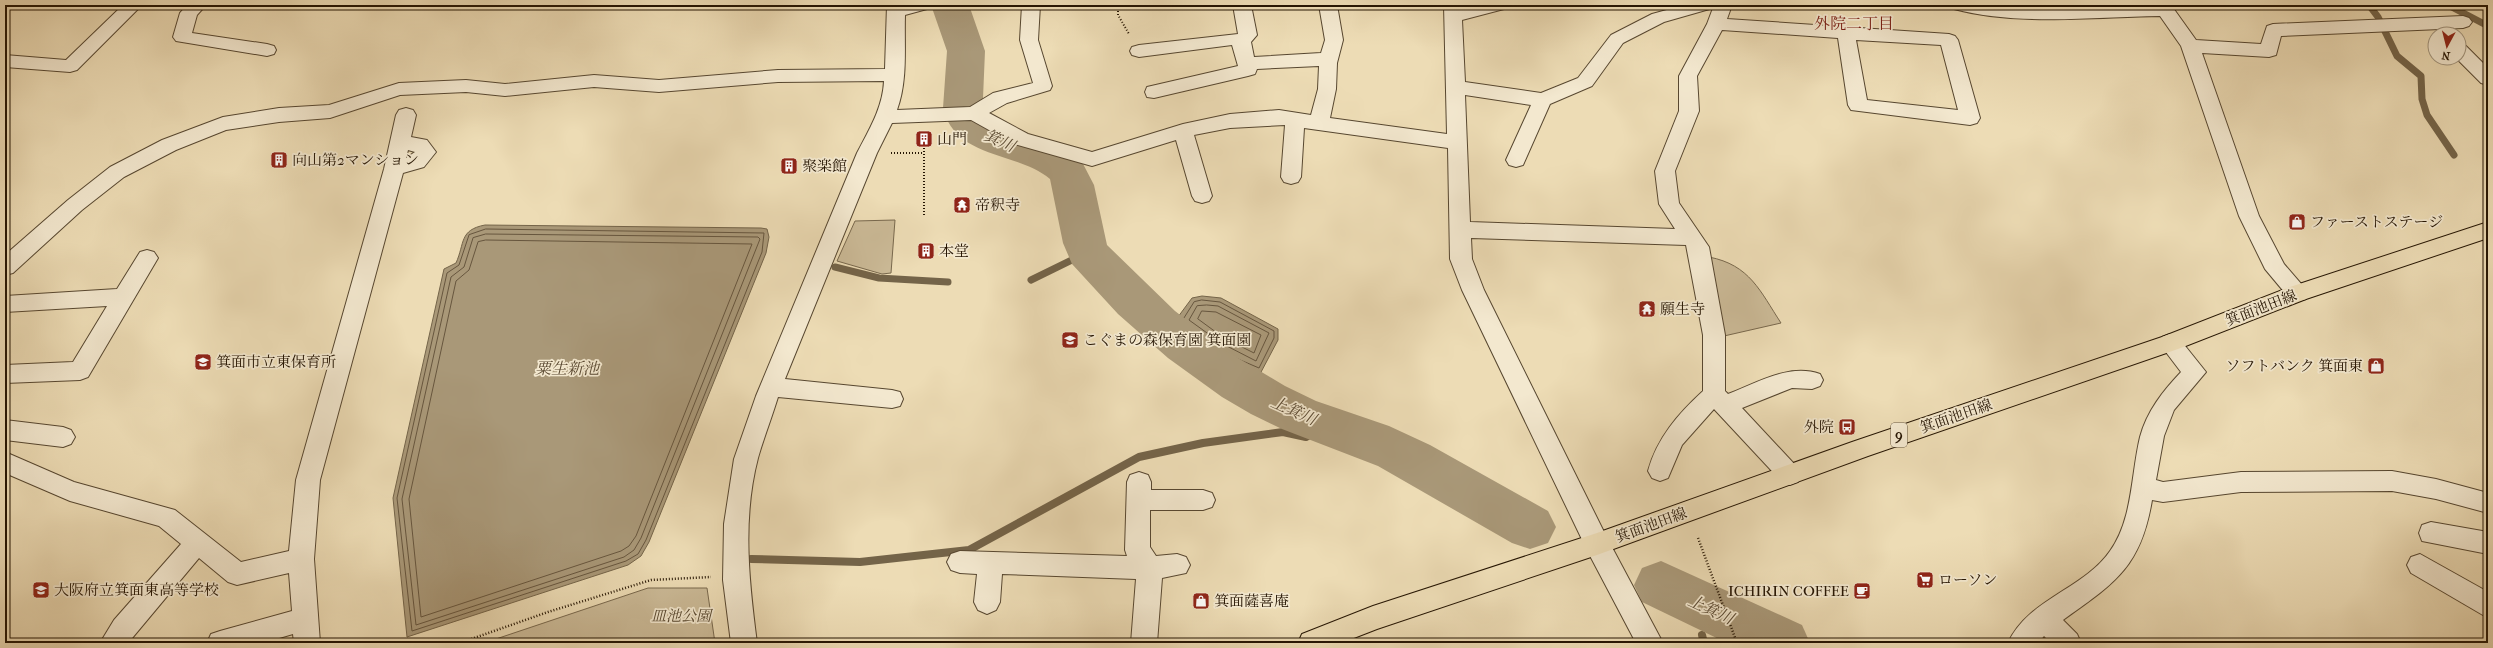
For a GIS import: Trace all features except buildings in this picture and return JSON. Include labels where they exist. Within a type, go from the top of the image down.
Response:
[{"type":"main road","name":"箕面池田線","points":[[1311,643],[1373,618],[1597,544],[1868,446],[2170,343],[2298,293],[2488,230]]},
{"type":"street","points":[[5,61],[70,66],[132,5]]},
{"type":"street","points":[[197,5],[189,12],[182,37],[267,50]]},
{"type":"street","points":[[744,643],[736,580],[736,524],[746,459],[771,387],[867,153],[885,116],[893,95],[895,75],[896,8],[921,5]]},
{"type":"street","points":[[885,116],[952,115],[972,113],[1000,98],[1043,86],[1029,40],[1031,5]]},
{"type":"street","points":[[1240,42],[1248,35],[1242,5]]},
{"type":"street","points":[[1318,123],[1327,89],[1329,59],[1334,40],[1328,5]]},
{"type":"street","points":[[1498,5],[1453,10],[1461,259],[1473,290],[1597,544],[1650,643]]},
{"type":"street","points":[[1456,87],[1543,100],[1585,82],[1617,39],[1658,18],[1706,5]]},
{"type":"street","points":[[1960,5],[1980,10],[2083,13],[2092,11],[2164,7],[2190,46],[2249,216],[2276,269],[2298,293]]},
{"type":"street","points":[[1790,475],[1719,400],[1714,335],[1698,247],[1669,204],[1665,171],[1689,110],[1688,76],[1720,14],[1846,33],[1949,40],[1970,118],[1858,105],[1846,33]]},
{"type":"street","points":[[2446,26],[2463,22]]},
{"type":"street","points":[[2190,46],[2270,51],[2273,30],[2382,25],[2427,27]]},
{"type":"street","points":[[1139,51],[1235,39],[1242,43],[1248,63],[1248,70],[1241,73],[1154,92]]},
{"type":"street","points":[[2467,58],[2488,80]]},
{"type":"street","points":[[1248,63],[1329,59]]},
{"type":"street","points":[[5,267],[74,205],[117,172],[169,145],[223,124],[279,115],[330,110],[399,89],[466,86],[505,90],[594,81],[658,86],[778,76],[895,75]]},
{"type":"street","points":[[1516,160],[1543,100]]},
{"type":"street","points":[[972,113],[1015,145],[1092,159],[1183,131],[1230,122],[1279,117],[1393,135],[1458,142]]},
{"type":"street","points":[[220,643],[306,631],[301,559],[308,480],[394,169],[406,114]]},
{"type":"street","points":[[1290,177],[1295,120]]},
{"type":"street","points":[[1183,131],[1202,196]]},
{"type":"street","points":[[1461,229],[1506,234],[1600,234],[1693,238]]},
{"type":"street","points":[[5,374],[80,371],[147,258]]},
{"type":"street","points":[[5,304],[123,298]]},
{"type":"street","points":[[2021,643],[2044,618],[2099,580],[2120,559],[2135,529],[2152,436],[2165,405],[2195,372],[2170,343]]},
{"type":"street","points":[[1660,471],[1663,454],[1687,421],[1719,400],[1791,379],[1812,380]]},
{"type":"street","points":[[771,387],[892,399]]},
{"type":"street","points":[[5,430],[63,437]]},
{"type":"street","points":[[5,462],[70,491],[124,504],[166,517],[237,574],[301,559]]},
{"type":"street","points":[[2143,488],[2163,492],[2241,482],[2392,481],[2436,489],[2488,503]]},
{"type":"street","points":[[1144,643],[1150,568],[1137,550],[1139,491],[1203,500]]},
{"type":"street","points":[[2431,533],[2488,543]]},
{"type":"street","points":[[113,643],[123,628],[197,543]]},
{"type":"street","points":[[960,562],[1150,568],[1177,566]]},
{"type":"street","points":[[987,602],[991,564]]},
{"type":"street","points":[[2420,564],[2488,606]]},
{"type":"street","points":[[2044,618],[2068,643]]},
{"type":"path","points":[[924,145],[924,216]]},
{"type":"path","points":[[867,153],[924,153]]},
{"type":"path","points":[[1698,538],[1737,643]]},
{"type":"path","points":[[460,643],[548,612],[651,580],[714,577],[736,580]]},
{"type":"green space","points":[[895,220],[891,273],[882,274],[837,261],[855,221]]},
{"type":"green space","points":[[1709,257],[1735,266],[1744,273],[1760,290],[1781,323],[1724,336]]},
{"type":"green space","name":"皿池公園","points":[[648,588],[707,588],[715,643],[484,643]]},
{"type":"water","name":"粟生新池","points":[[485,225],[761,228],[767,229],[769,237],[766,253],[649,542],[641,556],[628,565],[407,637],[393,498],[444,269],[456,263],[464,238],[467,234],[477,227]]},
{"type":"water","points":[[1202,296],[1221,298],[1278,329],[1278,340],[1260,374],[1216,351],[1175,321],[1192,298]]},
{"type":"waterway","name":"上箕川","points":[[950,5],[962,34],[966,51],[963,108],[969,123],[978,131],[990,137],[1046,157],[1066,170],[1073,185],[1082,232],[1088,252],[1110,277],[1158,324],[1184,346],[1211,365],[1239,384],[1268,400],[1299,415],[1395,451],[1446,478],[1530,527]]},
{"type":"waterway","points":[[2369,5],[2378,17],[2397,56],[2421,76],[2422,99],[2427,115],[2454,155]]},
{"type":"waterway","points":[[2448,5],[2488,26]]},
{"type":"waterway","points":[[1031,280],[1088,252]]},
{"type":"waterway","points":[[835,267],[879,278],[948,282]]},
{"type":"waterway","points":[[1205,362],[1216,351]]},
{"type":"waterway","points":[[1227,376],[1238,363]]},
{"type":"waterway","points":[[751,559],[860,562],[969,550],[1139,457],[1203,443],[1283,432],[1306,437],[1313,433],[1320,422]]},
{"type":"waterway","name":"上箕川","points":[[1661,585],[1783,643]]},
{"type":"waterway","points":[[1693,600],[1696,613]]},
{"type":"waterway","points":[[1702,635],[1704,643]]},
{"type":"place","name":"山門","points":[[924,139]]},
{"type":"place","name":"向山第2マンション","points":[[279,160]]},
{"type":"place","name":"聚楽館","points":[[789,166]]},
{"type":"place","name":"帝釈寺","points":[[962,205]]},
{"type":"place","name":"ファーストステージ","points":[[2297,222]]},
{"type":"place","name":"本堂","points":[[926,251]]},
{"type":"place","name":"願生寺","points":[[1647,309]]},
{"type":"place","name":"こぐまの森保育園 箕面園","points":[[1070,340]]},
{"type":"place","name":"箕面市立東保育所","points":[[203,362]]},
{"type":"place","name":"ソフトバンク 箕面東","points":[[2376,366]]},
{"type":"place","name":"外院","points":[[1847,427]]},
{"type":"place","name":"ローソン","points":[[1925,580]]},
{"type":"place","name":"大阪府立箕面東高等学校","points":[[41,590]]},
{"type":"place","name":"ICHIRIN COFFEE","points":[[1862,591]]},
{"type":"place","name":"箕面薩喜庵","points":[[1201,601]]},
{"type":"district","name":"外院二丁目","points":[[1854,23]]},
{"type":"water label","name":"箕川","points":[[1000,140]]}]
